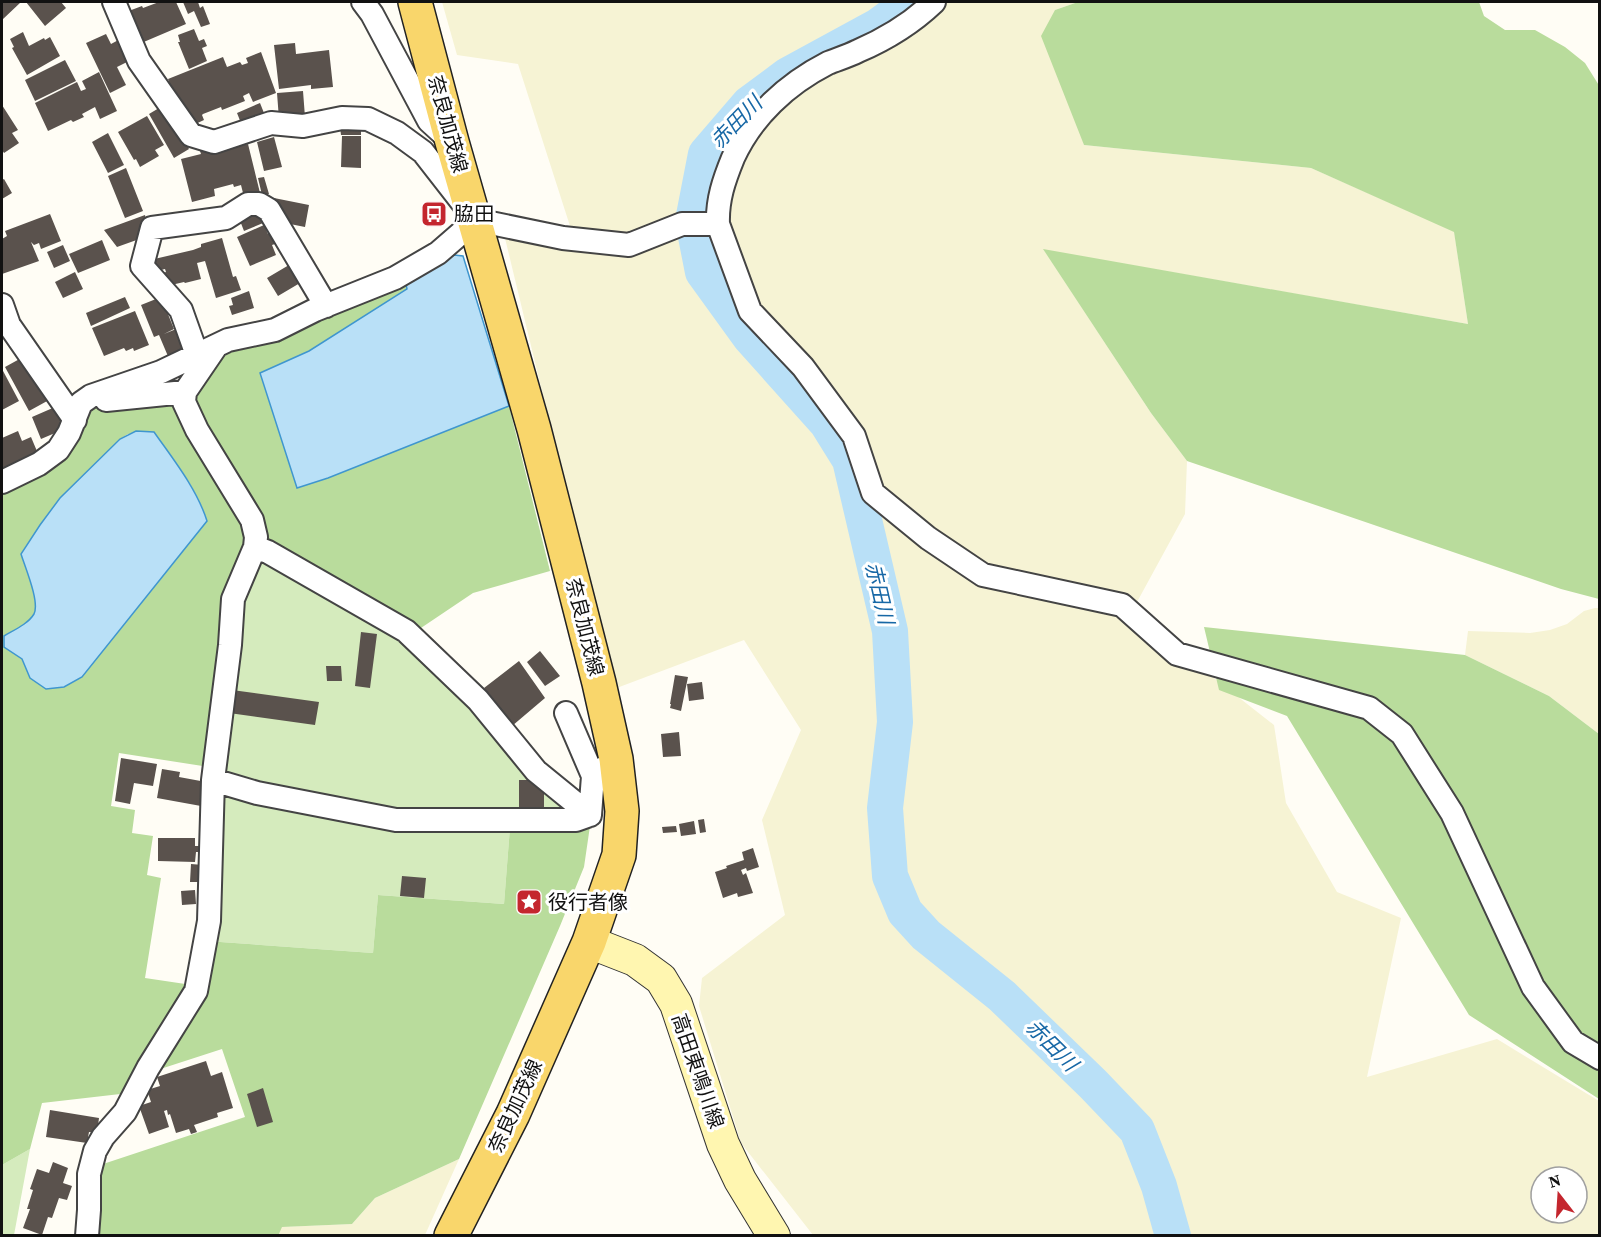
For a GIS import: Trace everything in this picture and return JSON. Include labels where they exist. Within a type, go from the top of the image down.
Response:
[{"type":"main road","name":"奈良加茂線","points":[[416,2],[452,142],[537,440],[599,683],[604,768],[622,811],[619,855],[589,942],[513,1114],[451,1236]]},
{"type":"main road","name":"高田東鳴川線","points":[[589,942],[635,960],[661,980],[676,1004],[723,1144],[774,1236]]},
{"type":"street","points":[[114,2],[139,61],[191,135],[214,142],[271,123],[303,126],[342,118],[368,119],[397,133],[423,152],[476,220],[563,238],[629,245],[682,224],[718,224]]},
{"type":"street","points":[[363,2],[372,14],[429,121],[452,142]]},
{"type":"street","points":[[934,2],[921,15],[902,28],[806,76],[763,111],[741,141],[724,178],[719,200],[718,224],[750,310],[803,367],[854,436],[873,493],[928,538],[983,575],[1122,605],[1177,654],[1369,708],[1402,734],[1452,813],[1533,987],[1573,1042],[1599,1058]]},
{"type":"street","points":[[206,351],[181,310],[142,266],[152,228],[226,218],[248,204],[259,204],[269,210],[326,306]]},
{"type":"street","points":[[2,482],[39,464],[58,450],[78,412],[91,396],[160,372],[228,340],[275,330],[395,278],[438,253],[476,220]]},
{"type":"street","points":[[2,305],[9,325],[78,412]]},
{"type":"street","points":[[87,1236],[89,1174],[95,1151],[103,1137],[125,1112],[148,1068],[196,991],[209,921],[213,780],[230,645],[232,599],[255,547],[255,529],[252,520],[186,409],[185,392],[206,351]]},
{"type":"street","points":[[78,412],[185,392]]},
{"type":"street","points":[[255,547],[406,631],[478,700],[536,771],[590,815]]},
{"type":"street","points":[[566,713],[604,768],[590,815]]},
{"type":"street","points":[[213,780],[257,793],[396,820],[576,820],[590,815]]},
{"type":"shaded area","points":[[442,2],[1078,2],[1055,10],[1084,145],[1311,168],[1454,231],[1468,324],[1044,250],[1151,413],[1187,461],[1185,514],[1131,613],[1274,725],[1286,803],[1337,892],[1401,918],[1367,1077],[1497,1039],[1599,1101],[1599,1235],[813,1235],[741,1143],[699,1006],[702,978],[785,915],[762,820],[801,730],[744,640],[614,689],[504,234],[578,251],[518,64],[457,55]]},
{"type":"shaded area","points":[[1599,608],[1599,734],[1549,696],[1465,655],[1468,631],[1530,633],[1550,630],[1567,624],[1584,611]]},
{"type":"shaded area","points":[[459,1159],[425,1235],[278,1236],[281,1227],[352,1224],[375,1198]]},
{"type":"green space","points":[[1078,2],[1479,2],[1484,16],[1505,30],[1535,30],[1565,47],[1585,63],[1600,87],[1599,599],[1561,589],[1187,461],[1151,413],[1043,249],[1468,324],[1454,232],[1311,168],[1084,145],[1041,36],[1055,10]]},
{"type":"green space","points":[[405,280],[408,289],[309,351],[260,373],[328,477],[509,406],[550,571],[473,593],[415,632],[260,544],[189,393],[218,352]]},
{"type":"green space","points":[[179,397],[249,530],[209,767],[119,753],[111,806],[135,810],[132,833],[153,836],[147,875],[161,878],[145,978],[192,985],[129,1093],[42,1103],[30,1149],[2,1165],[2,488],[86,411],[107,403]],"holes":[[[154,432],[198,497],[207,521],[82,677],[30,678],[22,659],[4,647],[4,637],[28,621],[35,609],[34,593],[21,554],[60,498],[120,439],[128,434]]]},
{"type":"green space","points":[[258,551],[408,637],[568,806],[566,814],[397,814],[219,776],[237,600]]},
{"type":"green space","points":[[1204,627],[1465,655],[1549,696],[1599,734],[1599,1099],[1469,1015],[1287,716],[1219,690]]},
{"type":"green space","points":[[216,784],[510,827],[504,904],[378,895],[373,953],[206,941]]},
{"type":"green space","points":[[590,826],[584,867],[459,1159],[375,1198],[352,1224],[282,1227],[278,1236],[90,1236],[94,1167],[245,1117],[222,1049],[148,1073],[206,941],[373,953],[378,895],[504,904],[510,827]]},
{"type":"green space","points":[[30,1149],[14,1235],[2,1235],[2,1165]]},
{"type":"water","points":[[454,255],[463,256],[509,406],[328,478],[297,488],[260,373],[309,351],[407,289],[405,280]]},
{"type":"water","points":[[136,431],[154,432],[191,486],[207,521],[82,677],[64,687],[46,689],[30,678],[22,659],[4,647],[4,636],[28,621],[35,609],[34,593],[21,554],[60,498],[120,439]]},
{"type":"building","points":[[2,2],[21,2],[2,20]]},
{"type":"building","points":[[26,2],[61,2],[66,8],[45,26]]},
{"type":"building","points":[[159,2],[176,2],[186,24],[139,44],[126,12]]},
{"type":"building","points":[[183,2],[198,2],[200,8],[203,6],[210,24],[201,27],[194,11],[188,14]]},
{"type":"building","points":[[194,29],[199,41],[204,39],[207,46],[202,48],[207,61],[189,69],[178,42],[180,42],[178,35]]},
{"type":"building","points":[[23,32],[29,46],[50,37],[60,56],[27,75],[12,48],[14,47],[10,39]]},
{"type":"building","points":[[106,34],[111,44],[124,37],[135,58],[117,67],[126,85],[110,93],[86,43]]},
{"type":"building","points":[[295,43],[296,54],[329,50],[333,87],[311,89],[311,85],[279,89],[274,45]]},
{"type":"building","points":[[261,52],[276,93],[253,102],[249,93],[243,96],[245,101],[203,114],[204,120],[189,127],[168,79],[223,57],[227,67],[240,62],[242,65],[248,63],[246,58]]},
{"type":"building","points":[[65,60],[76,81],[35,101],[25,80]]},
{"type":"building","points":[[99,72],[117,111],[100,119],[95,107],[82,114],[84,117],[73,122],[71,120],[48,131],[35,103],[77,82],[81,91],[86,89],[82,81]]},
{"type":"building","points":[[303,91],[305,117],[279,119],[277,93]]},
{"type":"building","points":[[260,103],[266,118],[243,128],[237,113]]},
{"type":"building","points":[[2,105],[18,130],[12,133],[19,143],[4,153],[2,150]]},
{"type":"building","points":[[164,105],[189,149],[174,158],[149,114]]},
{"type":"building","points":[[147,116],[164,145],[155,150],[159,156],[140,167],[118,132]]},
{"type":"building","points":[[361,123],[361,135],[341,135],[340,127]]},
{"type":"building","points":[[108,133],[124,165],[108,173],[92,142]]},
{"type":"building","points":[[342,136],[361,136],[361,168],[341,167]]},
{"type":"building","points":[[274,137],[282,167],[264,171],[257,142]]},
{"type":"building","points":[[248,144],[261,197],[245,201],[241,185],[234,187],[233,184],[214,189],[215,196],[192,202],[181,159],[201,154],[199,148],[216,152]]},
{"type":"building","points":[[126,168],[143,211],[125,218],[108,176]]},
{"type":"building","points":[[264,177],[269,194],[262,195],[258,178]]},
{"type":"building","points":[[4,179],[12,193],[2,199],[2,180]]},
{"type":"building","points":[[269,197],[309,205],[305,227],[280,222],[282,210],[271,208]]},
{"type":"building","points":[[252,209],[268,221],[244,231],[237,213]]},
{"type":"building","points":[[50,214],[61,241],[41,249],[39,243],[34,245],[31,242],[39,261],[2,274],[2,239],[7,236],[5,231]]},
{"type":"building","points":[[145,215],[147,224],[145,237],[117,247],[104,230]]},
{"type":"building","points":[[264,225],[268,234],[273,232],[278,243],[272,245],[276,255],[250,266],[237,237]]},
{"type":"building","points":[[222,238],[233,277],[236,276],[241,290],[216,298],[205,261],[197,263],[201,279],[185,283],[167,286],[163,273],[166,272],[165,269],[153,272],[150,260],[193,250],[201,247],[201,244]]},
{"type":"building","points":[[102,240],[110,260],[78,273],[69,254]]},
{"type":"building","points":[[63,245],[70,261],[54,268],[47,252]]},
{"type":"building","points":[[289,265],[300,283],[278,296],[267,278]]},
{"type":"building","points":[[75,272],[83,289],[63,298],[55,282]]},
{"type":"building","points":[[249,291],[254,308],[232,315],[229,306],[233,305],[231,298]]},
{"type":"building","points":[[125,297],[130,308],[91,326],[86,313]]},
{"type":"building","points":[[161,297],[174,329],[164,334],[181,327],[191,352],[170,361],[159,335],[154,337],[141,305]]},
{"type":"building","points":[[135,311],[149,345],[134,351],[133,348],[126,351],[124,348],[104,356],[92,328]]},
{"type":"building","points":[[25,356],[49,400],[29,411],[5,367]]},
{"type":"building","points":[[2,369],[19,401],[2,410]]},
{"type":"building","points":[[55,407],[64,427],[41,439],[32,417]]},
{"type":"building","points":[[18,431],[22,441],[31,437],[39,456],[2,471],[2,438]]},
{"type":"building","points":[[361,632],[377,634],[370,688],[355,686]]},
{"type":"building","points":[[540,651],[560,676],[545,686],[527,662]]},
{"type":"building","points":[[519,661],[545,698],[512,726],[484,688]]},
{"type":"building","points":[[326,666],[341,666],[342,681],[327,681]]},
{"type":"building","points":[[675,675],[688,677],[681,711],[670,708]]},
{"type":"building","points":[[702,682],[704,699],[689,701],[687,684]]},
{"type":"building","points":[[232,690],[319,702],[315,725],[229,713]]},
{"type":"building","points":[[679,732],[681,756],[663,757],[661,734]]},
{"type":"building","points":[[121,758],[157,764],[153,786],[134,783],[130,804],[115,801]]},
{"type":"building","points":[[162,769],[180,772],[179,777],[206,782],[201,806],[157,798]]},
{"type":"building","points":[[519,780],[535,780],[535,785],[544,785],[544,813],[519,813]]},
{"type":"building","points":[[704,819],[706,832],[700,833],[698,820]]},
{"type":"building","points":[[694,821],[696,834],[681,836],[679,824]]},
{"type":"building","points":[[676,826],[677,832],[663,833],[662,827]]},
{"type":"building","points":[[158,838],[195,838],[195,846],[201,846],[202,852],[196,852],[195,862],[158,861]]},
{"type":"building","points":[[753,848],[759,867],[747,871],[746,868],[741,870],[743,875],[746,873],[753,893],[738,897],[737,893],[723,898],[715,872],[744,860],[742,852]]},
{"type":"building","points":[[191,864],[203,865],[202,882],[190,882]]},
{"type":"building","points":[[402,876],[426,878],[424,898],[400,896]]},
{"type":"building","points":[[195,890],[196,904],[182,905],[181,891]]},
{"type":"building","points":[[206,1061],[211,1076],[222,1072],[233,1108],[217,1113],[218,1117],[194,1125],[197,1132],[191,1134],[189,1129],[176,1133],[167,1110],[164,1111],[169,1127],[149,1134],[139,1106],[151,1102],[147,1090],[160,1086],[157,1077]]},
{"type":"building","points":[[263,1088],[273,1122],[257,1127],[247,1094]]},
{"type":"building","points":[[50,1110],[99,1118],[97,1133],[89,1132],[87,1143],[46,1137]]},
{"type":"building","points":[[53,1162],[68,1168],[63,1183],[72,1186],[67,1200],[59,1198],[52,1218],[48,1217],[42,1235],[23,1228],[30,1209],[27,1209],[33,1190],[30,1189],[37,1169],[49,1173]]},
{"type":"waterway","name":"赤田川","points":[[911,2],[878,26],[788,75],[749,104],[706,154],[693,221],[703,272],[750,337],[827,423],[850,460],[890,631],[895,722],[885,808],[890,876],[905,912],[926,935],[1002,996],[1137,1130],[1159,1186],[1173,1236]]},
{"type":"place","name":"脇田","points":[[434,214]]},
{"type":"place","name":"役行者像","points":[[529,902]]}]
